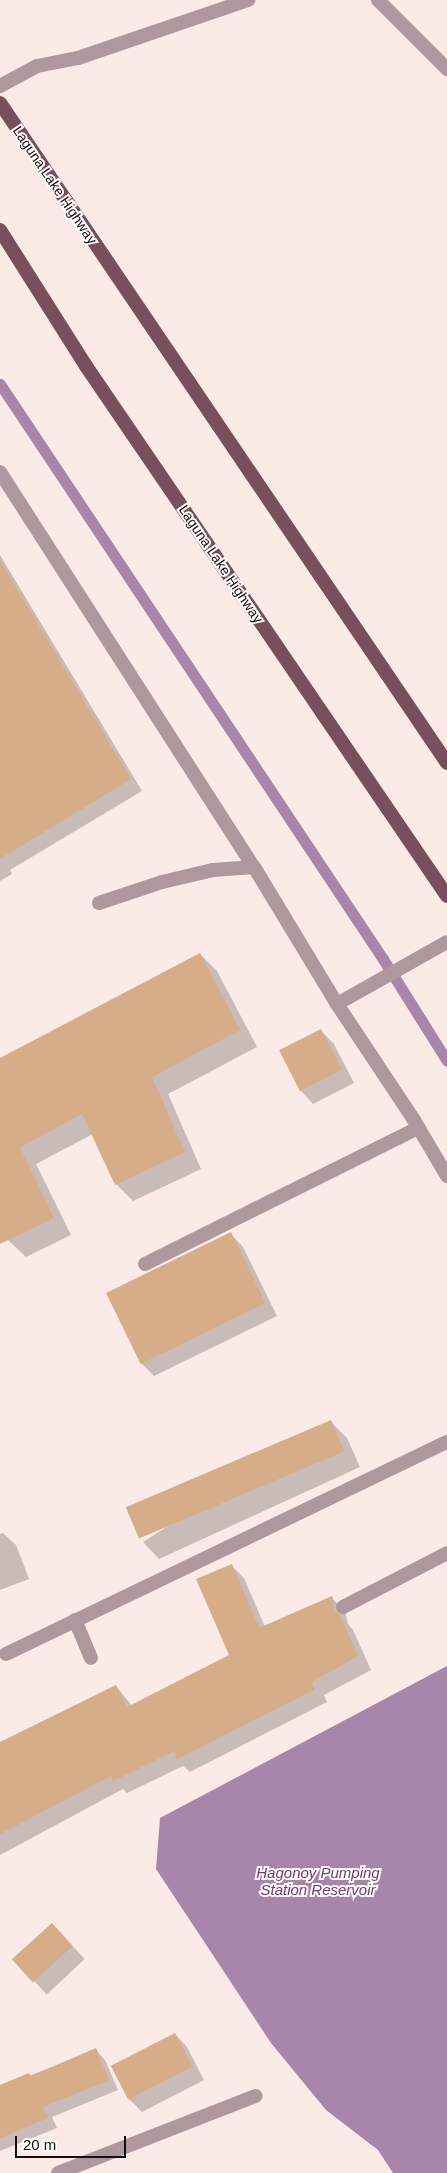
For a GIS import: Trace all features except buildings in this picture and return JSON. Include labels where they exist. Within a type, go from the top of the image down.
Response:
[{"type":"main road","name":"Laguna Lake Highway","points":[[0,103],[447,762]]},
{"type":"main road","name":"Laguna Lake Highway","points":[[0,230],[86,366],[447,896]]},
{"type":"lane","points":[[0,86],[37,66],[78,58],[248,0]]},
{"type":"lane","points":[[378,0],[447,69]]},
{"type":"lane","points":[[0,472],[254,868],[337,1004],[447,1176]]},
{"type":"lane","points":[[99,903],[162,882],[213,870],[254,868]]},
{"type":"lane","points":[[337,1004],[447,942]]},
{"type":"lane","points":[[145,1264],[418,1128]]},
{"type":"lane","points":[[6,1654],[447,1442]]},
{"type":"lane","points":[[343,1607],[447,1553]]},
{"type":"lane","points":[[75,1620],[91,1658]]},
{"type":"lane","points":[[58,2173],[256,2096]]},
{"type":"water","name":"Hagonoy Pumping Station Reservoir","points":[[447,1666],[447,2173],[393,2173],[378,2150],[326,2110],[271,2043],[156,1869],[160,1818]]},
{"type":"waterway","points":[[0,384],[383,959],[447,1061]]}]
